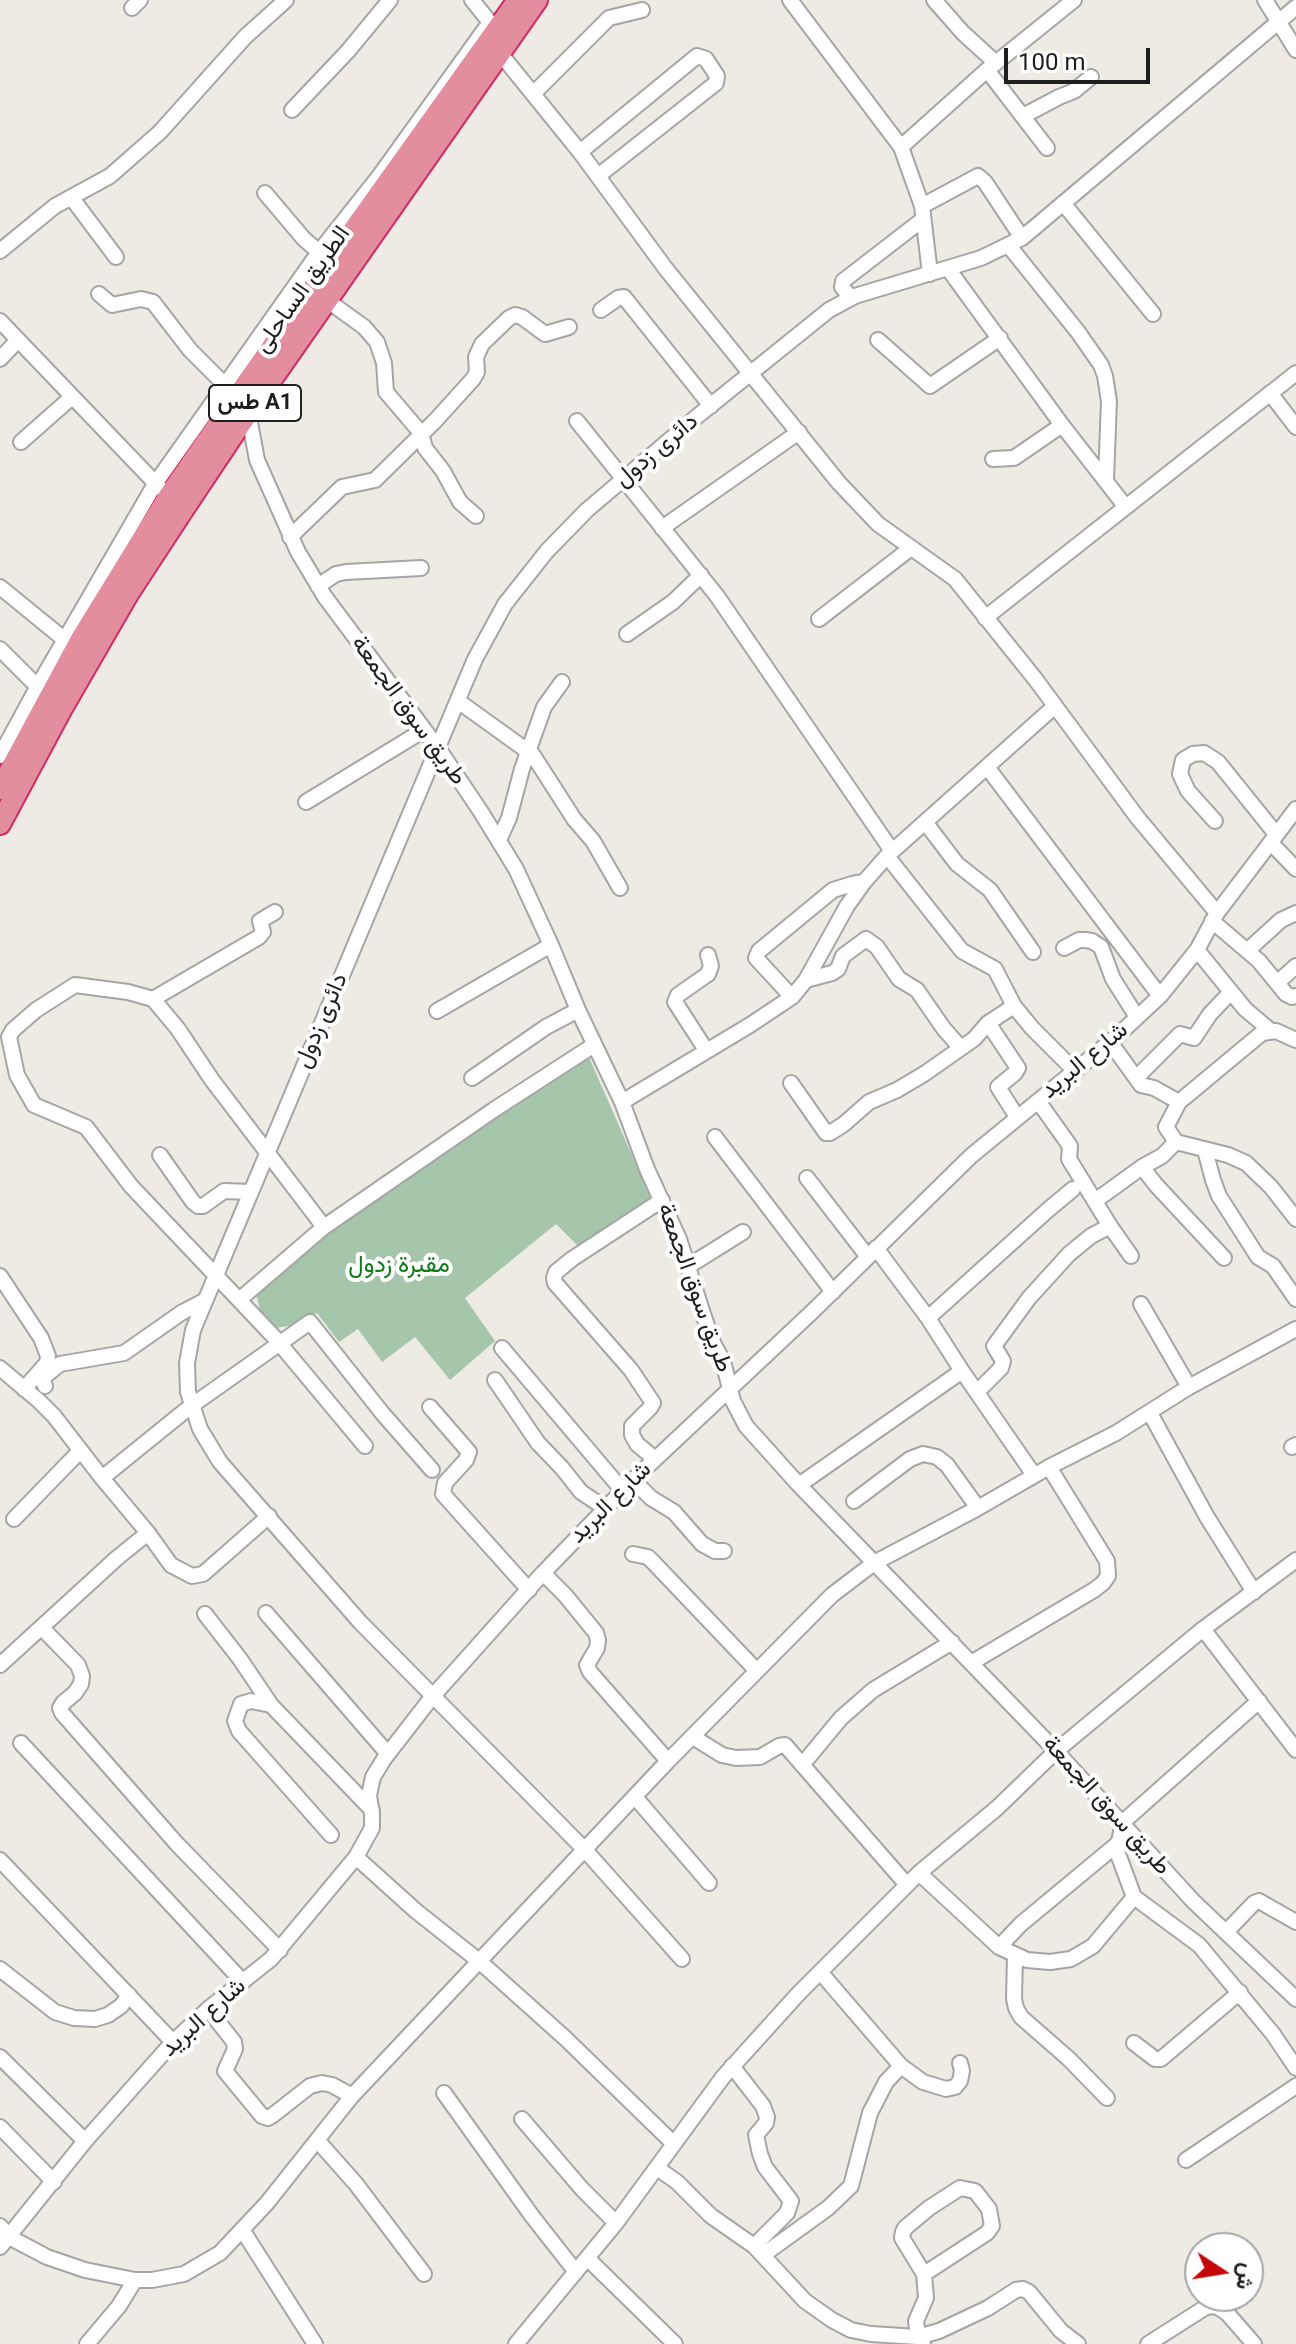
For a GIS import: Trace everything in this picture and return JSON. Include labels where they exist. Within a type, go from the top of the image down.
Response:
[{"type":"highway","name":"الطريق الساحلى","points":[[0,824],[49,698],[128,594],[248,412],[328,301],[403,177],[485,12],[518,0]]},
{"type":"highway","name":"الطريق الساحلى","points":[[0,789],[162,490],[537,0]]},
{"type":"street","points":[[0,251],[55,206],[110,176],[160,132],[245,37],[286,0]]},
{"type":"street","points":[[292,110],[348,51],[390,0]]},
{"type":"street","points":[[790,0],[901,147],[922,213],[930,274]]},
{"type":"street","points":[[934,0],[992,67],[1047,148]]},
{"type":"street","points":[[901,147],[1074,0]]},
{"type":"street","points":[[1265,0],[1296,50]]},
{"type":"street","name":"دائرى زدول","points":[[682,1959],[585,1850],[360,1622],[212,1451],[191,1406],[187,1377],[188,1348],[193,1330],[483,641],[513,592],[547,551],[587,510],[805,328],[851,298],[883,286],[949,270],[1016,242],[1296,7]]},
{"type":"street","points":[[533,94],[609,18],[642,10]]},
{"type":"street","points":[[0,756],[49,698],[65,640],[162,490],[224,384],[319,252],[380,175],[485,12]]},
{"type":"street","points":[[499,52],[580,152],[666,269],[860,507],[878,524],[955,579],[1215,917],[1289,996],[1296,996]]},
{"type":"street","points":[[580,152],[697,56],[706,59],[717,76],[716,83],[598,176]]},
{"type":"street","points":[[1023,116],[1074,91],[1091,77]]},
{"type":"street","points":[[851,298],[842,287],[843,281],[922,213],[978,176],[985,182],[1016,242],[1101,365],[1109,401],[1106,479]]},
{"type":"street","points":[[265,193],[319,252]]},
{"type":"street","points":[[71,197],[116,257]]},
{"type":"street","points":[[1063,203],[1153,314]]},
{"type":"street","points":[[949,270],[1125,506]]},
{"type":"street","points":[[99,294],[112,305],[141,299],[153,302],[190,350],[224,384]]},
{"type":"street","points":[[601,310],[624,297],[711,406]]},
{"type":"street","points":[[328,301],[364,327],[377,342],[384,363],[386,392],[421,433],[425,448],[443,471],[460,502],[476,516]]},
{"type":"street","points":[[290,537],[342,487],[375,480],[473,379],[482,344],[509,318],[515,315],[522,317],[545,334],[569,327]]},
{"type":"street","points":[[0,321],[162,490]]},
{"type":"street","points":[[878,340],[926,386],[930,386],[1000,338]]},
{"type":"street","points":[[0,359],[18,340]]},
{"type":"street","points":[[985,618],[1296,373]]},
{"type":"street","points":[[1270,393],[1296,427]]},
{"type":"street","points":[[21,442],[72,397]]},
{"type":"street","name":"طريق سوق الجمعة","points":[[248,412],[257,460],[290,537],[318,586],[438,748],[516,869],[622,1102],[647,1169],[679,1239],[714,1345],[723,1361],[733,1401],[746,1426],[1123,1822],[1174,1881],[1296,1999]]},
{"type":"street","points":[[577,421],[701,575],[890,854],[962,951],[995,969],[1014,1006],[1075,1071]]},
{"type":"street","points":[[993,459],[1014,458],[1062,425]]},
{"type":"street","points":[[662,528],[799,432]]},
{"type":"street","points":[[223,450],[236,446],[247,450],[257,460]]},
{"type":"street","points":[[819,619],[911,548]]},
{"type":"street","points":[[318,586],[336,574],[346,572],[421,568]]},
{"type":"street","points":[[627,634],[673,602],[701,575]]},
{"type":"street","points":[[0,587],[65,640]]},
{"type":"street","points":[[0,649],[49,698]]},
{"type":"street","points":[[499,840],[509,818],[544,707],[562,682]]},
{"type":"street","points":[[458,701],[528,751],[542,766],[574,819],[593,841],[620,888]]},
{"type":"street","points":[[622,1102],[792,997],[806,980],[833,928],[864,882],[890,854],[1055,706]]},
{"type":"street","points":[[306,802],[424,730]]},
{"type":"street","points":[[1215,821],[1188,791],[1180,774],[1183,760],[1193,754],[1204,753],[1218,762],[1296,869]]},
{"type":"street","points":[[987,767],[1160,996]]},
{"type":"street","name":"شارع البريد","points":[[3,2237],[173,2042],[280,1950],[356,1857],[369,1836],[373,1822],[369,1796],[373,1777],[388,1754],[432,1697],[543,1573],[628,1485],[833,1292],[971,1156],[1110,1042],[1160,996],[1197,950],[1215,917],[1296,809]]},
{"type":"street","points":[[925,822],[957,864],[990,890],[1033,952]]},
{"type":"street","points":[[792,997],[756,958],[759,951],[833,890],[864,882]]},
{"type":"street","points":[[153,999],[259,937],[263,932],[260,921],[275,912]]},
{"type":"street","points":[[1247,951],[1281,920],[1296,913]]},
{"type":"street","points":[[806,980],[838,969],[843,956],[866,939],[877,947],[899,979],[917,990],[961,1048]]},
{"type":"street","points":[[1064,948],[1079,940],[1092,941],[1101,947],[1113,979],[1137,1017]]},
{"type":"street","points":[[437,1011],[551,945]]},
{"type":"street","points":[[1197,950],[1245,1009],[1271,1031]]},
{"type":"street","points":[[706,1050],[675,1002],[678,995],[708,974],[711,966],[708,955]]},
{"type":"street","points":[[1277,983],[1296,966]]},
{"type":"street","points":[[324,1227],[153,999],[128,992],[75,985],[36,1010],[13,1030],[9,1037],[16,1071],[34,1105],[86,1127],[141,1197],[280,1344],[365,1446]]},
{"type":"street","points":[[1137,1077],[1180,1034],[1194,1038],[1210,1014],[1231,992]]},
{"type":"street","points":[[791,1083],[826,1133],[830,1133],[869,1102],[897,1090],[961,1048],[988,1023],[1014,1006]]},
{"type":"street","points":[[472,1078],[546,1027],[578,1010]]},
{"type":"street","points":[[988,1023],[1018,1068],[998,1087],[1017,1117]]},
{"type":"street","points":[[1296,1040],[1287,1034],[1271,1031],[1259,1035],[1179,1102],[1166,1127],[1176,1142],[1228,1155],[1246,1163],[1271,1187],[1296,1219]]},
{"type":"street","points":[[1110,1042],[1141,1085],[1154,1088],[1179,1102]]},
{"type":"street","points":[[239,1300],[324,1227],[594,1045]]},
{"type":"street","points":[[1038,1101],[1070,1146],[1069,1159],[1131,1256]]},
{"type":"street","points":[[715,1137],[833,1292]]},
{"type":"street","points":[[1095,1201],[1162,1156],[1176,1142]]},
{"type":"street","points":[[1205,1150],[1219,1196],[1258,1257],[1273,1266],[1296,1299]]},
{"type":"street","points":[[160,1155],[198,1206],[203,1206],[224,1191],[250,1192]]},
{"type":"street","points":[[1142,1167],[1224,1258]]},
{"type":"street","points":[[807,1178],[928,1318],[1034,1475]]},
{"type":"street","points":[[928,1318],[1073,1189]]},
{"type":"street","points":[[655,1459],[637,1444],[632,1435],[632,1426],[653,1403],[631,1370],[555,1283],[554,1278],[556,1272],[572,1259],[662,1200]]},
{"type":"street","points":[[977,1392],[1001,1368],[1003,1361],[994,1346],[1029,1298],[1069,1254],[1091,1236],[1110,1226]]},
{"type":"street","points":[[687,1267],[743,1232]]},
{"type":"street","points":[[0,1276],[41,1338],[48,1356],[47,1363],[24,1389]]},
{"type":"street","points":[[45,1386],[45,1376],[60,1364],[124,1353],[181,1313],[204,1301]]},
{"type":"street","points":[[1141,1304],[1189,1387]]},
{"type":"street","points":[[102,1478],[191,1406],[310,1322],[432,1470]]},
{"type":"street","points":[[3,2237],[64,2264],[135,2280],[184,2274],[220,2253],[243,2231],[352,2096],[668,1761],[832,1595],[874,1563],[1150,1413],[1189,1387],[1296,1329]]},
{"type":"street","points":[[502,1348],[628,1485],[681,1518],[707,1548],[724,1551]]},
{"type":"street","points":[[799,1485],[962,1371]]},
{"type":"street","points":[[2,1374],[54,1416],[171,1565],[192,1576],[203,1574],[269,1516]]},
{"type":"street","points":[[495,1380],[538,1443],[581,1492],[605,1508]]},
{"type":"street","points":[[430,1407],[469,1452],[466,1460],[445,1483],[443,1494],[529,1590]]},
{"type":"street","points":[[1150,1413],[1199,1504],[1254,1592]]},
{"type":"street","points":[[14,1519],[80,1451]]},
{"type":"street","points":[[854,1501],[910,1459],[923,1454],[937,1457],[947,1465],[978,1508]]},
{"type":"street","points":[[971,1663],[1094,1590],[1108,1576],[1107,1561],[1049,1467]]},
{"type":"street","points":[[0,1665],[148,1533]]},
{"type":"street","points":[[633,1554],[648,1557],[756,1670]]},
{"type":"street","points":[[516,2344],[616,2223],[732,2066],[799,1993],[919,1873],[997,1808],[1056,1751],[1203,1629],[1296,1560]]},
{"type":"street","points":[[543,1573],[596,1633],[597,1648],[587,1665],[590,1672],[668,1761]]},
{"type":"street","points":[[266,1613],[388,1754]]},
{"type":"street","points":[[205,1614],[271,1705],[372,1810]]},
{"type":"street","points":[[42,1628],[78,1665],[82,1676],[75,1693],[60,1708],[62,1713],[177,1844],[280,1950]]},
{"type":"street","points":[[1203,1629],[1296,1750]]},
{"type":"street","points":[[802,1765],[841,1718],[873,1690],[952,1642]]},
{"type":"street","points":[[271,1705],[251,1701],[241,1704],[235,1721],[239,1731],[331,1835]]},
{"type":"street","points":[[999,1947],[1057,1893],[1115,1846],[1119,1842],[1123,1822],[1259,1701]]},
{"type":"street","points":[[693,1737],[722,1755],[736,1758],[760,1757],[782,1745],[788,1748],[907,1885]]},
{"type":"street","points":[[21,1743],[243,1982]]},
{"type":"street","points":[[635,1797],[709,1883]]},
{"type":"street","points":[[1115,1846],[1134,1897],[1199,1945],[1240,1992],[1296,2068]]},
{"type":"street","points":[[356,1857],[565,2038],[674,2144]]},
{"type":"street","points":[[0,1860],[173,2042]]},
{"type":"street","points":[[919,1873],[999,1947],[1027,1960],[1050,1962],[1071,1959],[1093,1946],[1134,1897]]},
{"type":"street","points":[[1226,1932],[1259,1901],[1296,1922]]},
{"type":"street","points":[[1015,1955],[1014,1999],[1021,2017],[1107,2098]]},
{"type":"street","points":[[0,1969],[55,2012],[74,2018],[95,2019],[108,2015],[121,2006],[129,1995]]},
{"type":"street","points":[[821,1973],[901,2066],[923,2082],[946,2089],[955,2087],[960,2081],[960,2063]]},
{"type":"street","points":[[1134,2043],[1155,2059],[1161,2059],[1240,1992]]},
{"type":"street","points":[[208,2009],[234,2042],[235,2049],[225,2071],[262,2116],[268,2118],[310,2086],[322,2083],[352,2096]]},
{"type":"street","points":[[0,2057],[85,2141]]},
{"type":"street","points":[[732,2066],[763,2106],[766,2123],[756,2135],[760,2154],[765,2167],[791,2201],[787,2213],[758,2250]]},
{"type":"street","points":[[758,2250],[828,2208],[851,2186],[870,2113],[886,2082],[901,2066]]},
{"type":"street","points":[[1186,2160],[1296,2086]]},
{"type":"street","points":[[444,2093],[576,2272]]},
{"type":"street","points":[[522,2119],[582,2189],[616,2223]]},
{"type":"street","points":[[0,2127],[54,2182]]},
{"type":"street","points":[[317,2140],[356,2184],[424,2274]]},
{"type":"street","points":[[657,2168],[677,2182],[711,2216],[758,2250],[805,2301],[851,2330],[921,2341],[1023,2289],[1029,2292],[1061,2331],[1078,2344]]},
{"type":"street","points":[[921,2341],[916,2321],[926,2298],[924,2274],[902,2238],[905,2228],[960,2188],[975,2191],[989,2209],[992,2226],[987,2233],[924,2274]]},
{"type":"street","points":[[243,2231],[315,2344]]},
{"type":"street","points":[[587,2258],[675,2344]]},
{"type":"street","points":[[87,2344],[119,2306],[135,2280]]},
{"type":"street","points":[[1148,2344],[1206,2307],[1216,2306],[1227,2313],[1254,2344]]},
{"type":"green space","name":"مقبرة زدول","points":[[588,1055],[652,1201],[579,1247],[556,1224],[465,1298],[495,1341],[450,1380],[415,1337],[382,1362],[358,1329],[339,1342],[317,1313],[298,1325],[275,1328],[260,1311],[256,1293],[345,1217]]}]
